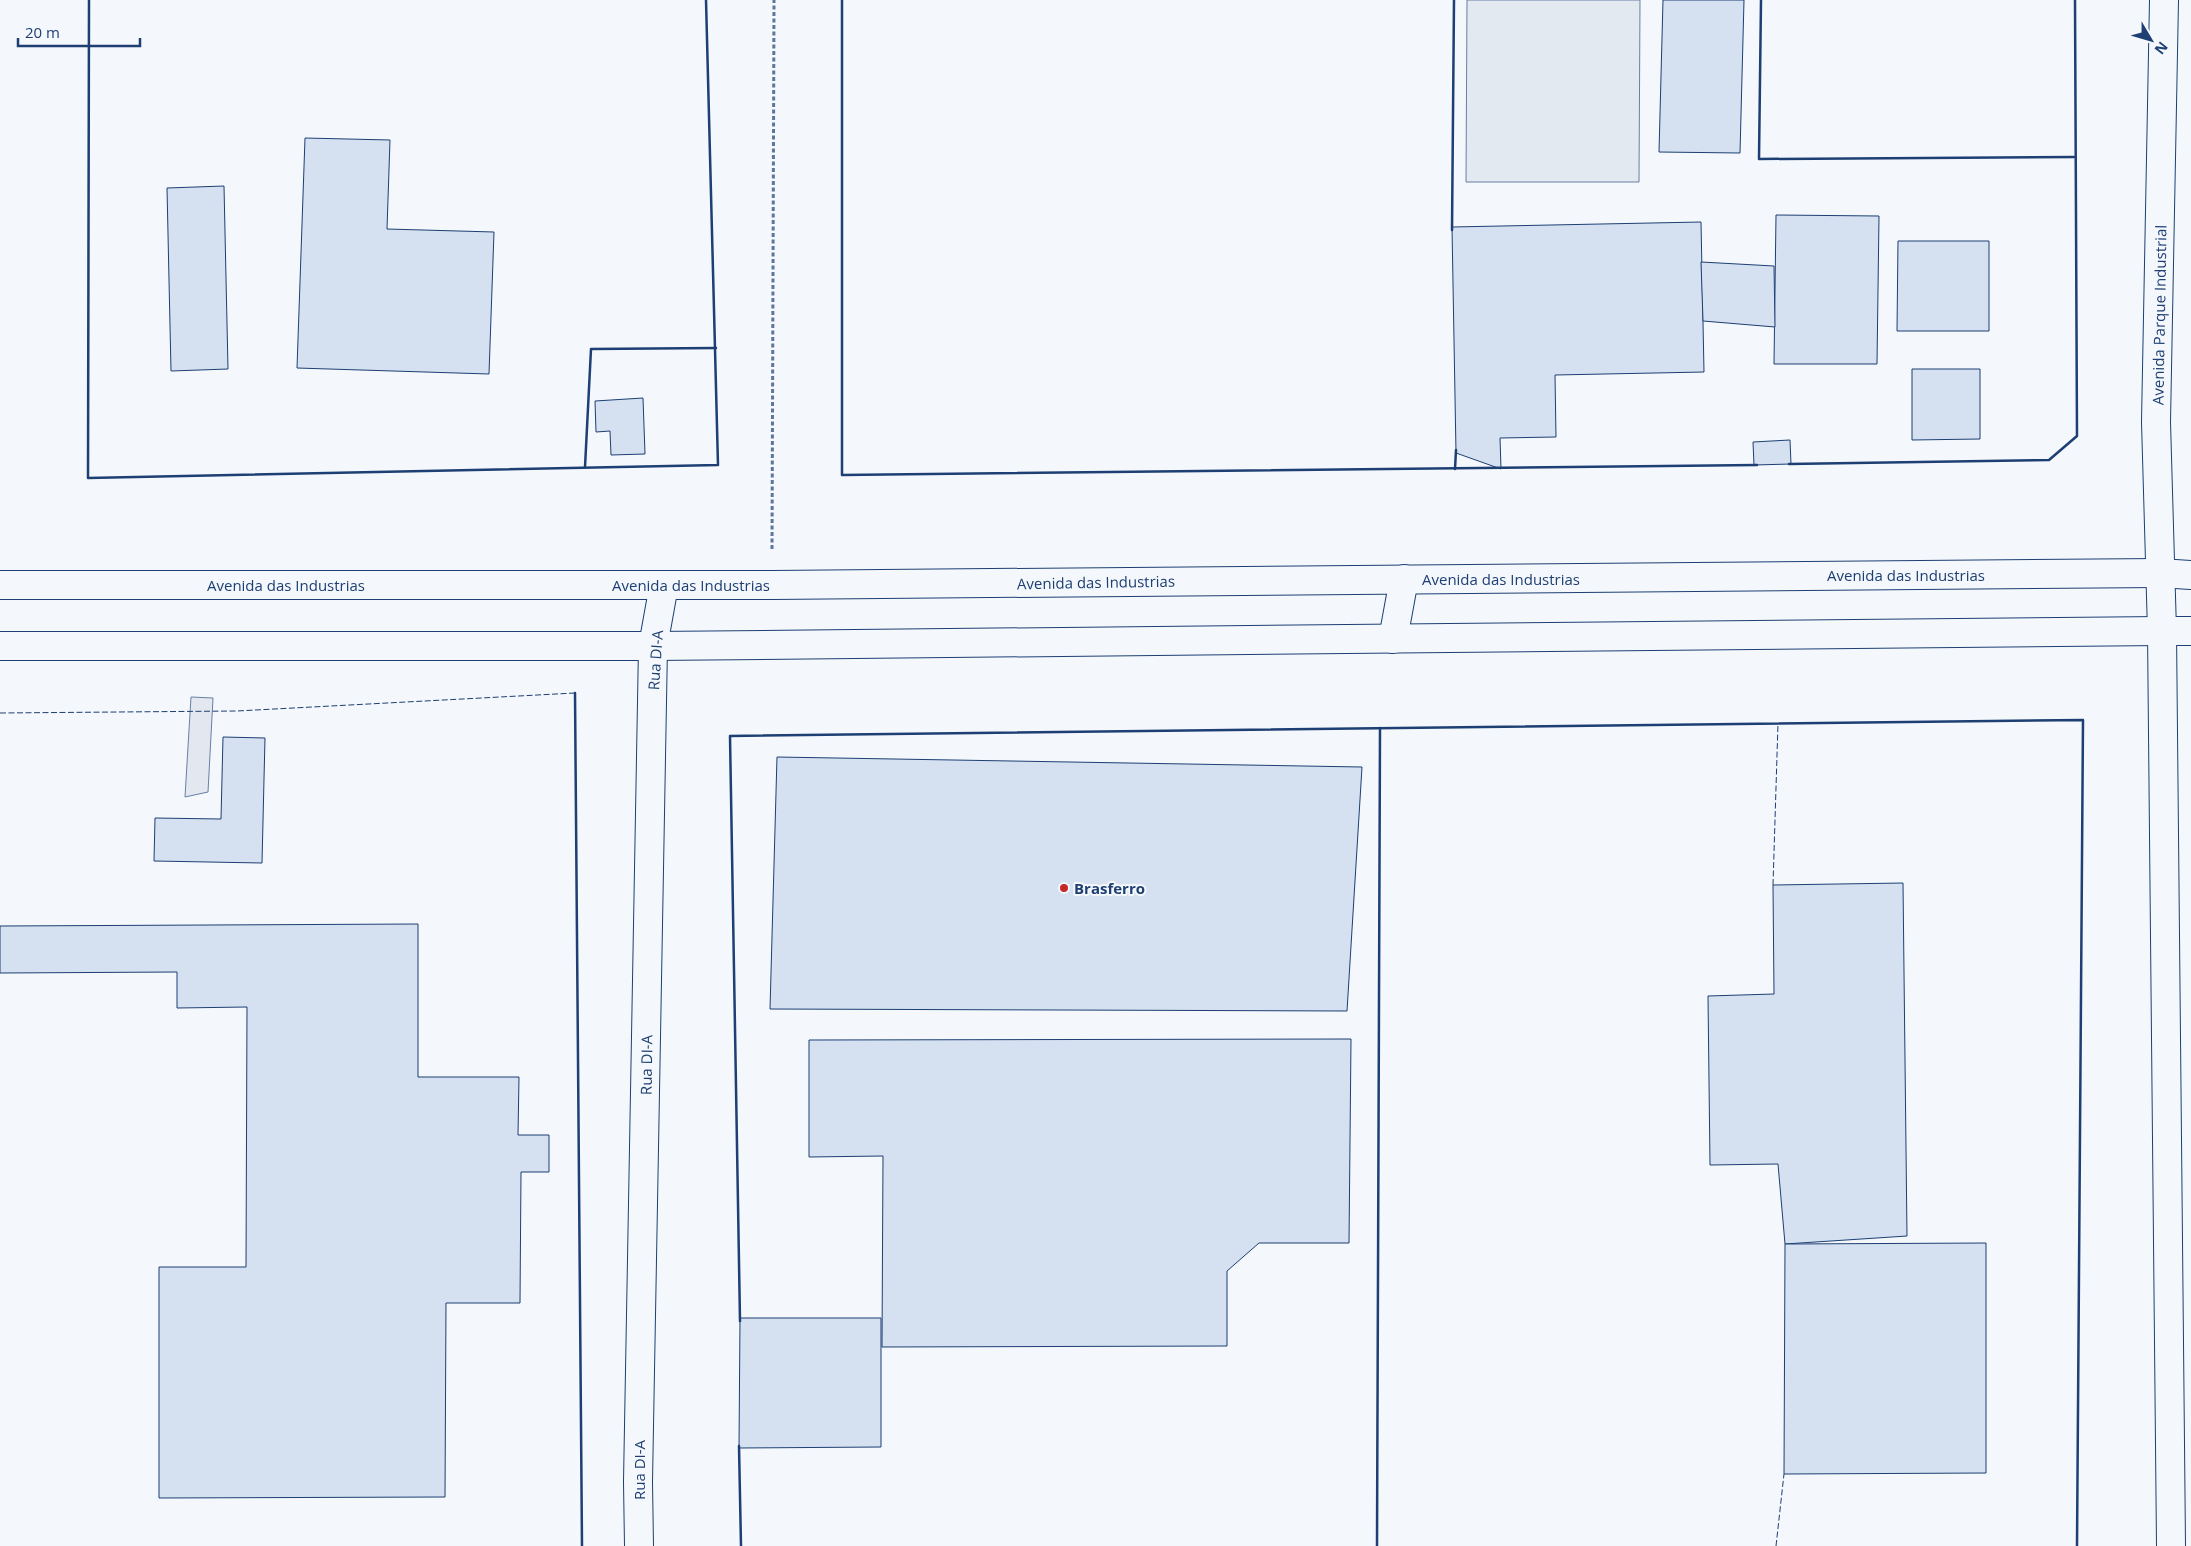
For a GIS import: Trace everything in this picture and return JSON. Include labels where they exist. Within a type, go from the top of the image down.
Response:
[{"type":"street","name":"Avenida Parque Industrial","points":[[2164,0],[2156,422],[2162,631],[2171,1546]]},
{"type":"street","name":"Avenida das Industrias","points":[[0,585],[772,585],[2160,573],[2191,575]]},
{"type":"street","points":[[1393,639],[1404,579]]},
{"type":"street","name":"Rua DI-A","points":[[639,1546],[638,1472],[653,646],[664,585]]},
{"type":"street","points":[[0,646],[653,646],[2191,631]]},
{"type":"path","points":[[772,585],[774,0]]},
{"type":"shaded area","points":[[1467,0],[1640,0],[1639,182],[1466,182]]},
{"type":"shaded area","points":[[191,697],[213,698],[208,792],[185,797]]},
{"type":"building","points":[[1663,0],[1744,0],[1740,153],[1659,152]]},
{"type":"building","points":[[305,138],[390,140],[387,229],[494,232],[489,374],[297,368]]},
{"type":"building","points":[[224,186],[228,369],[171,371],[167,188]]},
{"type":"building","points":[[1776,215],[1879,216],[1877,364],[1774,364]]},
{"type":"building","points":[[1701,222],[1704,372],[1555,375],[1556,437],[1500,438],[1501,469],[1456,453],[1452,227]]},
{"type":"building","points":[[1898,241],[1989,241],[1989,331],[1897,331]]},
{"type":"building","points":[[1701,262],[1774,266],[1775,327],[1703,321]]},
{"type":"building","points":[[1912,369],[1980,369],[1980,439],[1912,440]]},
{"type":"building","points":[[643,398],[645,454],[611,455],[610,431],[596,432],[595,401]]},
{"type":"building","points":[[1790,440],[1791,464],[1754,465],[1753,442]]},
{"type":"building","points":[[223,737],[265,738],[262,863],[154,861],[155,818],[221,819]]},
{"type":"building","name":"Brasferro","points":[[777,757],[1362,767],[1347,1011],[770,1009]]},
{"type":"building","points":[[1903,883],[1907,1236],[1785,1244],[1778,1164],[1710,1165],[1708,996],[1774,994],[1773,885]]},
{"type":"building","points":[[418,924],[418,1077],[519,1077],[518,1135],[549,1135],[549,1172],[521,1172],[520,1303],[446,1303],[445,1497],[159,1498],[159,1267],[246,1267],[247,1007],[177,1008],[177,972],[0,973],[0,926]]},
{"type":"building","points":[[1351,1039],[1349,1243],[1259,1243],[1227,1271],[1227,1346],[882,1347],[883,1156],[809,1157],[809,1040]]},
{"type":"building","points":[[1986,1243],[1986,1473],[1784,1474],[1785,1244]]},
{"type":"building","points":[[740,1318],[881,1318],[881,1447],[739,1448]]},
{"type":"fence","points":[[0,713],[237,711],[575,693]]},
{"type":"fence","points":[[1773,885],[1778,723]]},
{"type":"fence","points":[[1776,1546],[1784,1474]]},
{"type":"wall","points":[[89,0],[88,478],[718,465],[706,0]]},
{"type":"wall","points":[[842,0],[842,475],[1757,465]]},
{"type":"wall","points":[[1452,230],[1454,0]]},
{"type":"wall","points":[[1761,0],[1759,159],[2074,157]]},
{"type":"wall","points":[[1789,464],[2049,460],[2077,436],[2075,0]]},
{"type":"wall","points":[[585,467],[591,349],[716,348]]},
{"type":"wall","points":[[1455,469],[1456,450]]},
{"type":"wall","points":[[575,693],[582,1546]]},
{"type":"wall","points":[[740,1321],[730,736],[2083,720],[2077,1546]]},
{"type":"wall","points":[[1377,1546],[1380,728]]},
{"type":"wall","points":[[739,1446],[741,1546]]},
{"type":"place","name":"Brasferro","points":[[1064,888]]}]
